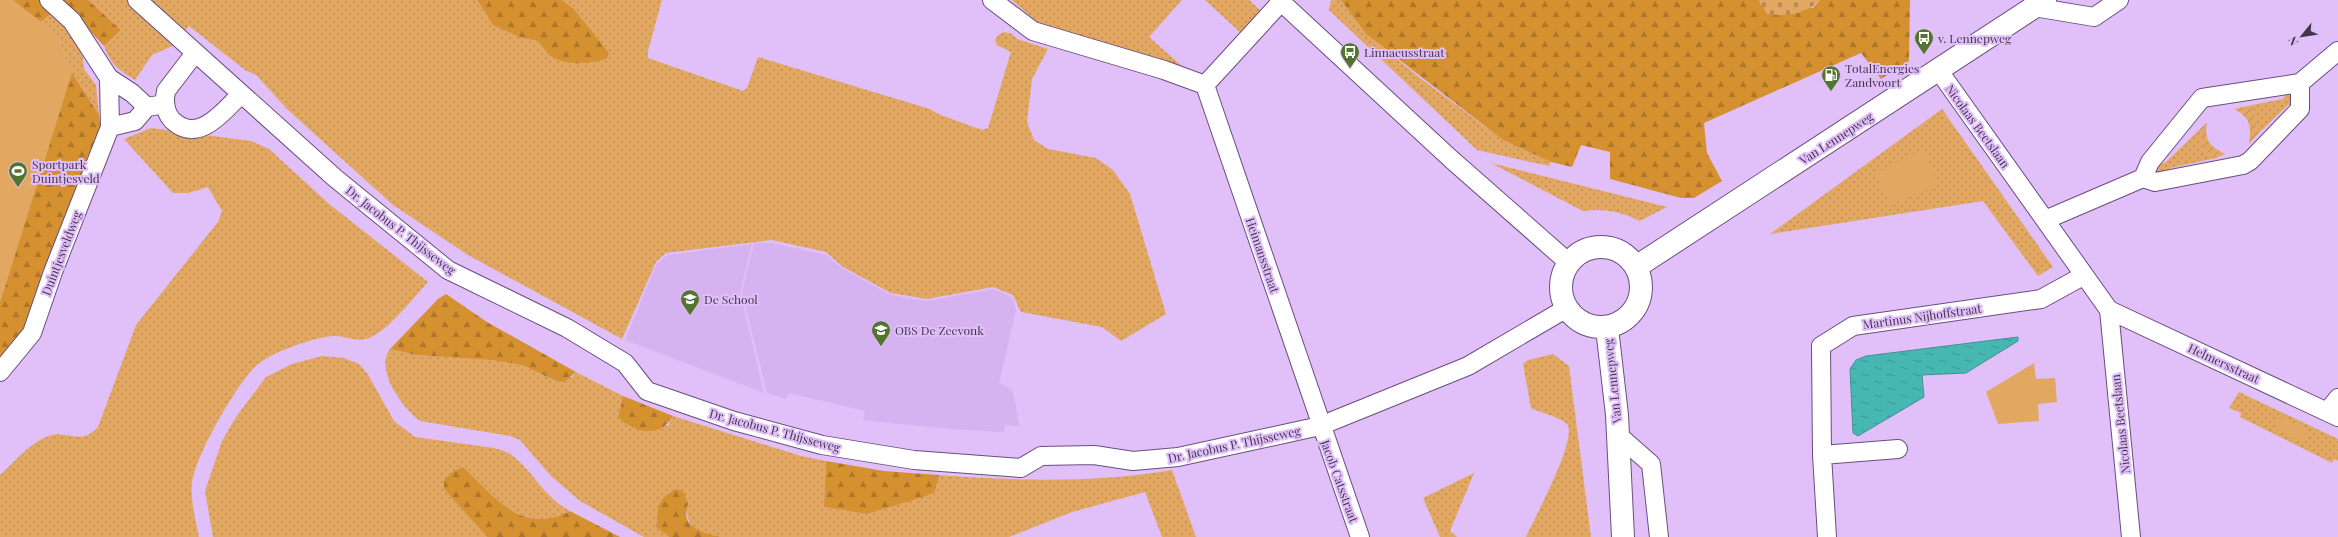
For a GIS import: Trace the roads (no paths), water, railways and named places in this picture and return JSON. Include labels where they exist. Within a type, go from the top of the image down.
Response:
[{"type":"main road","name":"Van Lennepweg","points":[[1636,267],[1939,71],[2039,2]]},
{"type":"main road","points":[[1599,247],[1611,248],[1621,252],[1636,267],[1642,285],[1639,303],[1628,318],[1607,328],[1593,327],[1581,322],[1567,308],[1562,297],[1561,285],[1564,273],[1569,262],[1583,251],[1599,247]]},
{"type":"main road","name":"Van Lennepweg","points":[[1607,328],[1618,435],[1623,537]]},
{"type":"street","name":"Duintjesveldweg","points":[[49,0],[72,21],[108,78],[132,93],[156,105],[176,124],[186,128],[200,128],[212,122],[241,94]]},
{"type":"street","name":"Dr. Jacobus P. Thijsseweg","points":[[137,0],[335,178],[448,270],[574,332],[625,363],[647,391],[734,421],[822,446],[914,460],[1021,468],[1041,456],[1094,455],[1133,461],[1178,457],[1320,426],[1468,366],[1567,308]]},
{"type":"street","points":[[992,0],[1033,31],[1164,70],[1205,85],[1280,1],[1451,159],[1569,262]]},
{"type":"street","name":"Van Lennepweg","points":[[2039,2],[2094,17],[2119,0]]},
{"type":"street","points":[[2143,178],[2150,162],[2202,98],[2300,83],[2338,51]]},
{"type":"street","points":[[110,127],[135,120],[156,105],[169,85],[195,52]]},
{"type":"street","name":"Nicolaas Beetslaan","points":[[1939,71],[2046,220],[2083,276],[2109,310],[2132,537]]},
{"type":"street","name":"Duintjesveldweg","points":[[0,372],[32,333],[53,272],[110,127],[108,78]]},
{"type":"street","points":[[2046,220],[2143,178],[2155,182],[2243,165],[2250,161],[2300,109],[2300,83]]},
{"type":"street","name":"Heimansstraat","points":[[1205,85],[1320,426]]},
{"type":"street","name":"Martinus Nijhoffstraat","points":[[1827,537],[1822,455],[1821,346],[1853,326],[2041,299],[2083,276]]},
{"type":"street","name":"Helmersstraat","points":[[2109,310],[2335,409]]},
{"type":"street","name":"Jacob Catsstraat","points":[[1320,426],[1360,537]]},
{"type":"street","name":"Van Lennepweg","points":[[1618,435],[1651,464],[1659,537]]},
{"type":"street","points":[[1822,455],[1898,449]]},
{"type":"water","points":[[2018,337],[2018,341],[1966,373],[1922,375],[1924,397],[1858,436],[1853,433],[1850,369],[1856,360],[1866,356]]},
{"type":"place","name":"v. Lennepweg","points":[[1924,55]]},
{"type":"place","name":"Linnaeusstraat","points":[[1350,69]]},
{"type":"place","name":"TotalEnergies Zandvoort","points":[[1831,92]]},
{"type":"place","name":"Sportpark Duintjesveld","points":[[18,188]]},
{"type":"place","name":"De School","points":[[690,316]]},
{"type":"place","name":"OBS De Zeevonk","points":[[881,347]]}]
